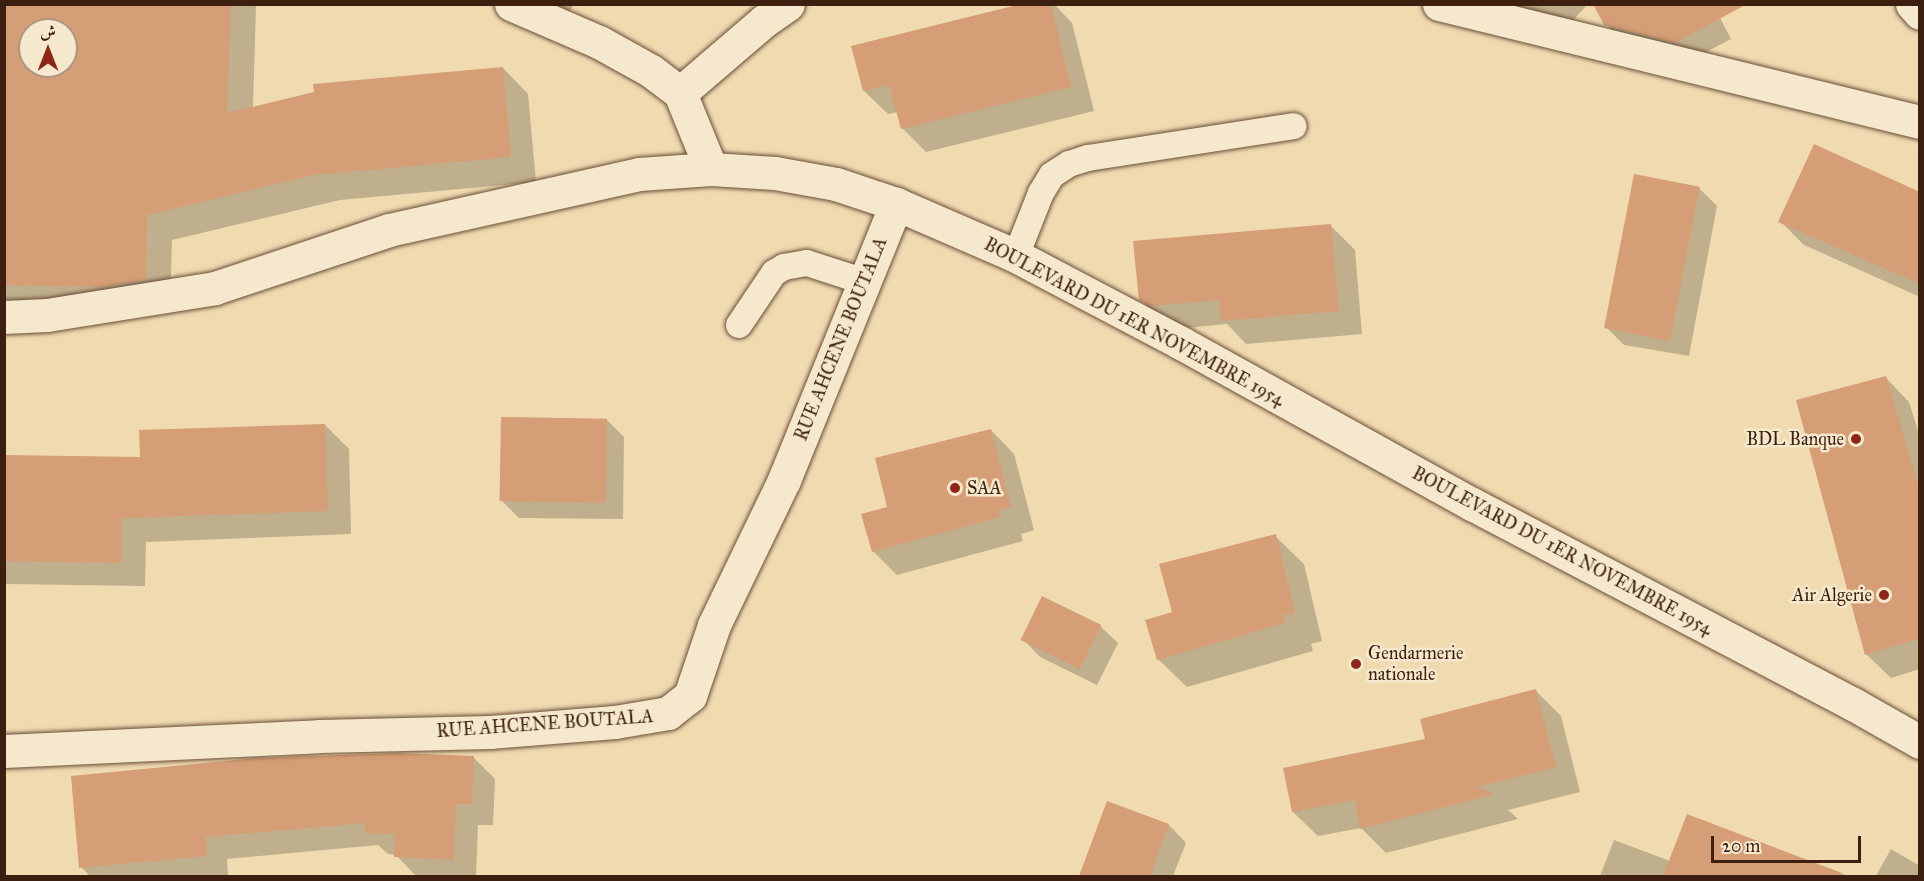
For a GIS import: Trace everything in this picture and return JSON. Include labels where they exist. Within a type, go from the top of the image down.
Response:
[{"type":"street","points":[[511,4],[599,42],[651,71],[680,93],[711,169]]},
{"type":"street","points":[[680,93],[764,21],[788,4]]},
{"type":"street","points":[[1439,4],[1468,8],[1920,122]]},
{"type":"street","points":[[1912,4],[1920,13]]},
{"type":"street","name":"BOULEVARD DU 1ER NOVEMBRE 1954","points":[[4,317],[46,315],[215,288],[389,230],[639,174],[711,169],[775,173],[836,184],[896,204],[1016,256],[1181,343],[1461,499],[1853,704],[1920,742]]},
{"type":"street","name":"RUE AHCENE BOUTALA","points":[[4,751],[319,736],[490,732],[615,722],[668,714],[690,696],[714,626],[784,480],[896,204]]},
{"type":"lane","points":[[1016,256],[1041,193],[1052,175],[1069,164],[1088,158],[1294,126]]},
{"type":"lane","points":[[739,325],[774,273],[784,267],[807,263],[865,282]]},
{"type":"building","points":[[4,4],[231,4],[227,113],[314,92],[313,84],[503,67],[511,157],[314,175],[147,215],[146,280],[101,287],[4,285]]},
{"type":"building","points":[[1021,4],[1051,4],[1071,87],[901,129],[889,85],[863,91],[851,46]]},
{"type":"building","points":[[1593,4],[1747,4],[1675,43],[1604,25]]},
{"type":"building","points":[[1814,144],[1920,192],[1920,284],[1778,222]]},
{"type":"building","points":[[1634,174],[1700,187],[1670,341],[1604,328]]},
{"type":"building","points":[[1331,224],[1339,311],[1221,321],[1219,300],[1150,306],[1139,300],[1133,241]]},
{"type":"building","points":[[1886,376],[1920,492],[1920,638],[1865,655],[1796,400]]},
{"type":"building","points":[[501,417],[607,419],[606,503],[500,501]]},
{"type":"building","points":[[325,424],[328,511],[122,518],[121,563],[4,561],[4,455],[140,457],[139,430]]},
{"type":"building","name":"SAA","points":[[991,429],[1011,507],[998,510],[1000,517],[872,552],[861,514],[887,507],[875,458]]},
{"type":"building","points":[[1276,534],[1295,613],[1283,615],[1285,623],[1157,660],[1145,620],[1172,612],[1159,564]]},
{"type":"building","points":[[1042,596],[1101,625],[1080,669],[1021,640]]},
{"type":"building","points":[[1536,689],[1556,767],[1476,787],[1495,794],[1360,829],[1355,800],[1292,812],[1283,768],[1425,739],[1420,719]]},
{"type":"building","points":[[398,753],[474,756],[472,804],[456,804],[454,860],[394,857],[395,834],[365,833],[365,823],[206,837],[207,856],[79,868],[71,776],[257,758]]},
{"type":"building","points":[[1107,801],[1169,824],[1150,876],[1079,876]]},
{"type":"building","points":[[1687,814],[1842,873],[1842,876],[1663,876]]},
{"type":"place","name":"BDL Banque","points":[[1856,439]]},
{"type":"place","name":"SAA","points":[[955,488]]},
{"type":"place","name":"Air Algerie","points":[[1884,595]]},
{"type":"place","name":"Gendarmerie nationale","points":[[1356,664]]}]
